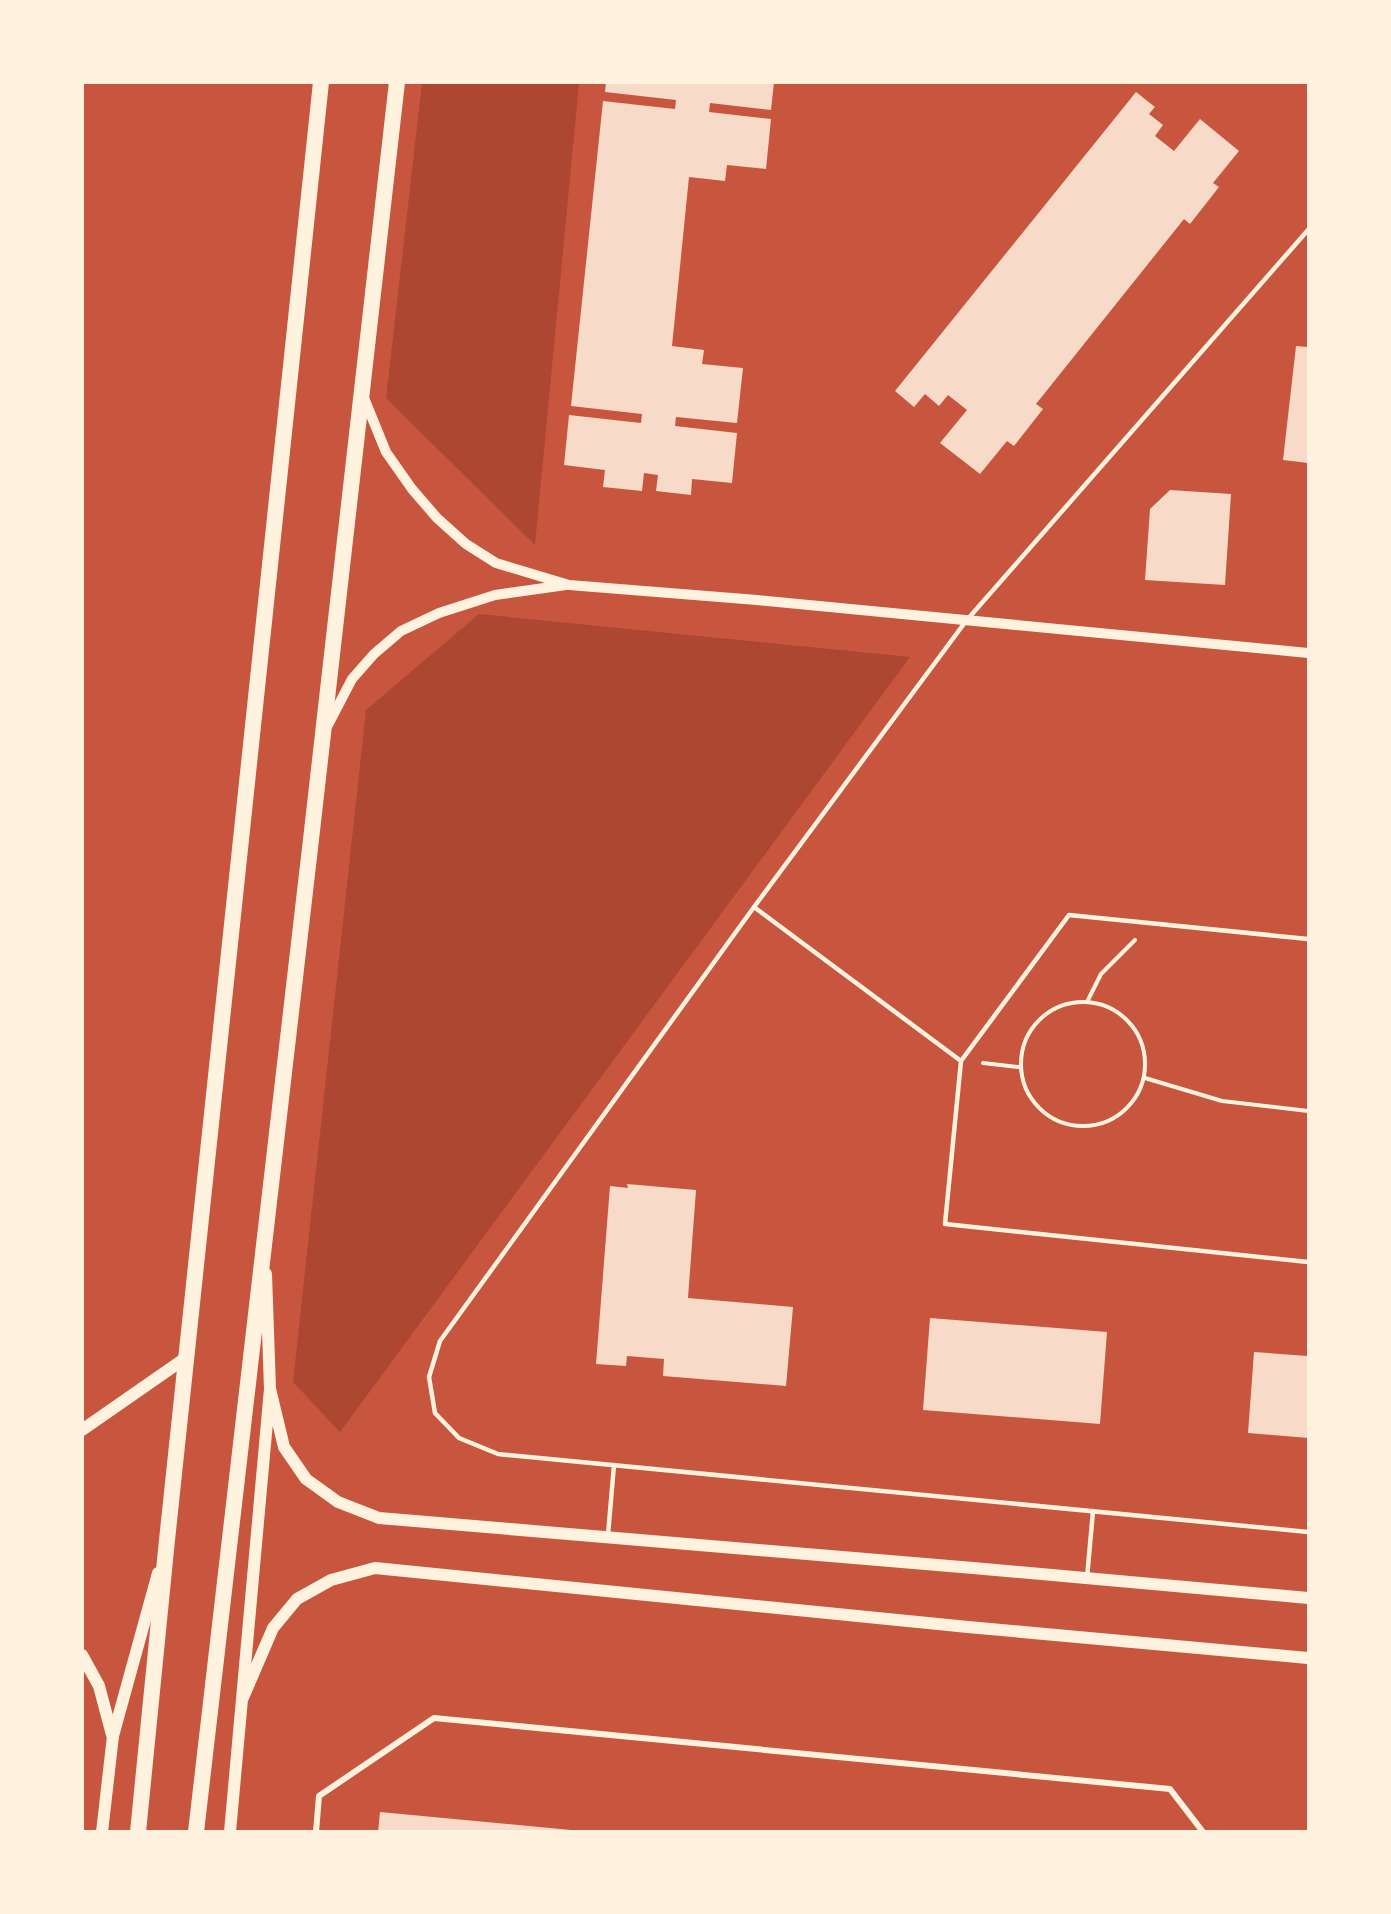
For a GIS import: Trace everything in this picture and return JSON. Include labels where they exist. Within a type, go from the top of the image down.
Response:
[{"type":"highway","points":[[138,1832],[321,82]]},
{"type":"highway","points":[[196,1832],[325,730],[397,82]]},
{"type":"main road","points":[[230,1832],[270,1389],[265,1231]]},
{"type":"main road","points":[[82,1430],[187,1357]]},
{"type":"main road","points":[[270,1389],[284,1447],[306,1479],[338,1502],[380,1518],[1308,1598]]},
{"type":"main road","points":[[102,1832],[113,1736],[167,1540]]},
{"type":"main road","points":[[242,1700],[273,1628],[297,1599],[331,1580],[375,1568],[1308,1658]]},
{"type":"main road","points":[[82,1655],[99,1686],[113,1736]]},
{"type":"street","points":[[363,397],[386,452],[405,480],[437,518],[466,544],[496,563],[569,585],[758,600],[1308,653]]},
{"type":"street","points":[[325,730],[352,679],[374,654],[401,631],[439,613],[495,595],[569,585]]},
{"type":"street","points":[[316,1832],[319,1796],[434,1718],[1170,1789],[1203,1832]]},
{"type":"lane","points":[[1308,230],[966,621],[754,907],[440,1341],[429,1377],[435,1413],[459,1438],[498,1454],[1308,1532]]},
{"type":"lane","points":[[754,907],[961,1061]]},
{"type":"lane","points":[[1308,939],[1069,915],[961,1061],[945,1224],[1308,1262]]},
{"type":"lane","points":[[607,1538],[614,1465]]},
{"type":"lane","points":[[1088,1578],[1093,1511]]},
{"type":"path","points":[[1088,1000],[1101,974],[1119,958],[1150,923]]},
{"type":"path","points":[[1088,1000],[1122,1013],[1143,1042],[1145,1078],[1128,1109],[1096,1126],[1060,1123],[1031,1101],[1019,1067],[1027,1032],[1053,1007],[1088,1000]]},
{"type":"path","points":[[961,1061],[1019,1067]]},
{"type":"path","points":[[1145,1078],[1222,1101],[1308,1111]]},
{"type":"shaded area","points":[[422,83],[579,83],[535,545],[386,398]]},
{"type":"shaded area","points":[[479,614],[910,657],[340,1432],[293,1382],[366,710]]},
{"type":"building","points":[[606,82],[774,82],[771,110],[710,103],[709,112],[771,119],[766,169],[727,165],[725,181],[689,177],[672,346],[704,350],[702,364],[743,368],[737,423],[676,417],[675,426],[737,433],[732,483],[692,479],[691,495],[656,491],[658,475],[644,473],[642,491],[603,487],[605,470],[564,465],[569,415],[641,423],[642,414],[571,406],[603,101],[675,109],[676,100],[605,92]]},
{"type":"building","points":[[1136,92],[1155,107],[1149,114],[1163,125],[1155,136],[1174,151],[1200,119],[1239,151],[1213,183],[1219,187],[1190,224],[1184,219],[1036,404],[1043,409],[1014,446],[1007,441],[980,474],[940,443],[967,410],[948,395],[939,406],[925,394],[914,407],[895,391]]},
{"type":"building","points":[[1296,346],[1308,347],[1308,463],[1283,460]]},
{"type":"building","points":[[1170,490],[1231,494],[1225,585],[1145,580],[1150,509]]},
{"type":"building","points":[[627,1184],[696,1190],[688,1298],[793,1307],[786,1386],[663,1376],[664,1359],[627,1356],[626,1366],[596,1364],[610,1186],[628,1188]]},
{"type":"building","points":[[930,1318],[1107,1332],[1100,1424],[923,1410]]},
{"type":"building","points":[[1254,1352],[1308,1356],[1308,1438],[1248,1433]]},
{"type":"building","points":[[380,1812],[571,1830],[571,1832],[378,1832]]}]
